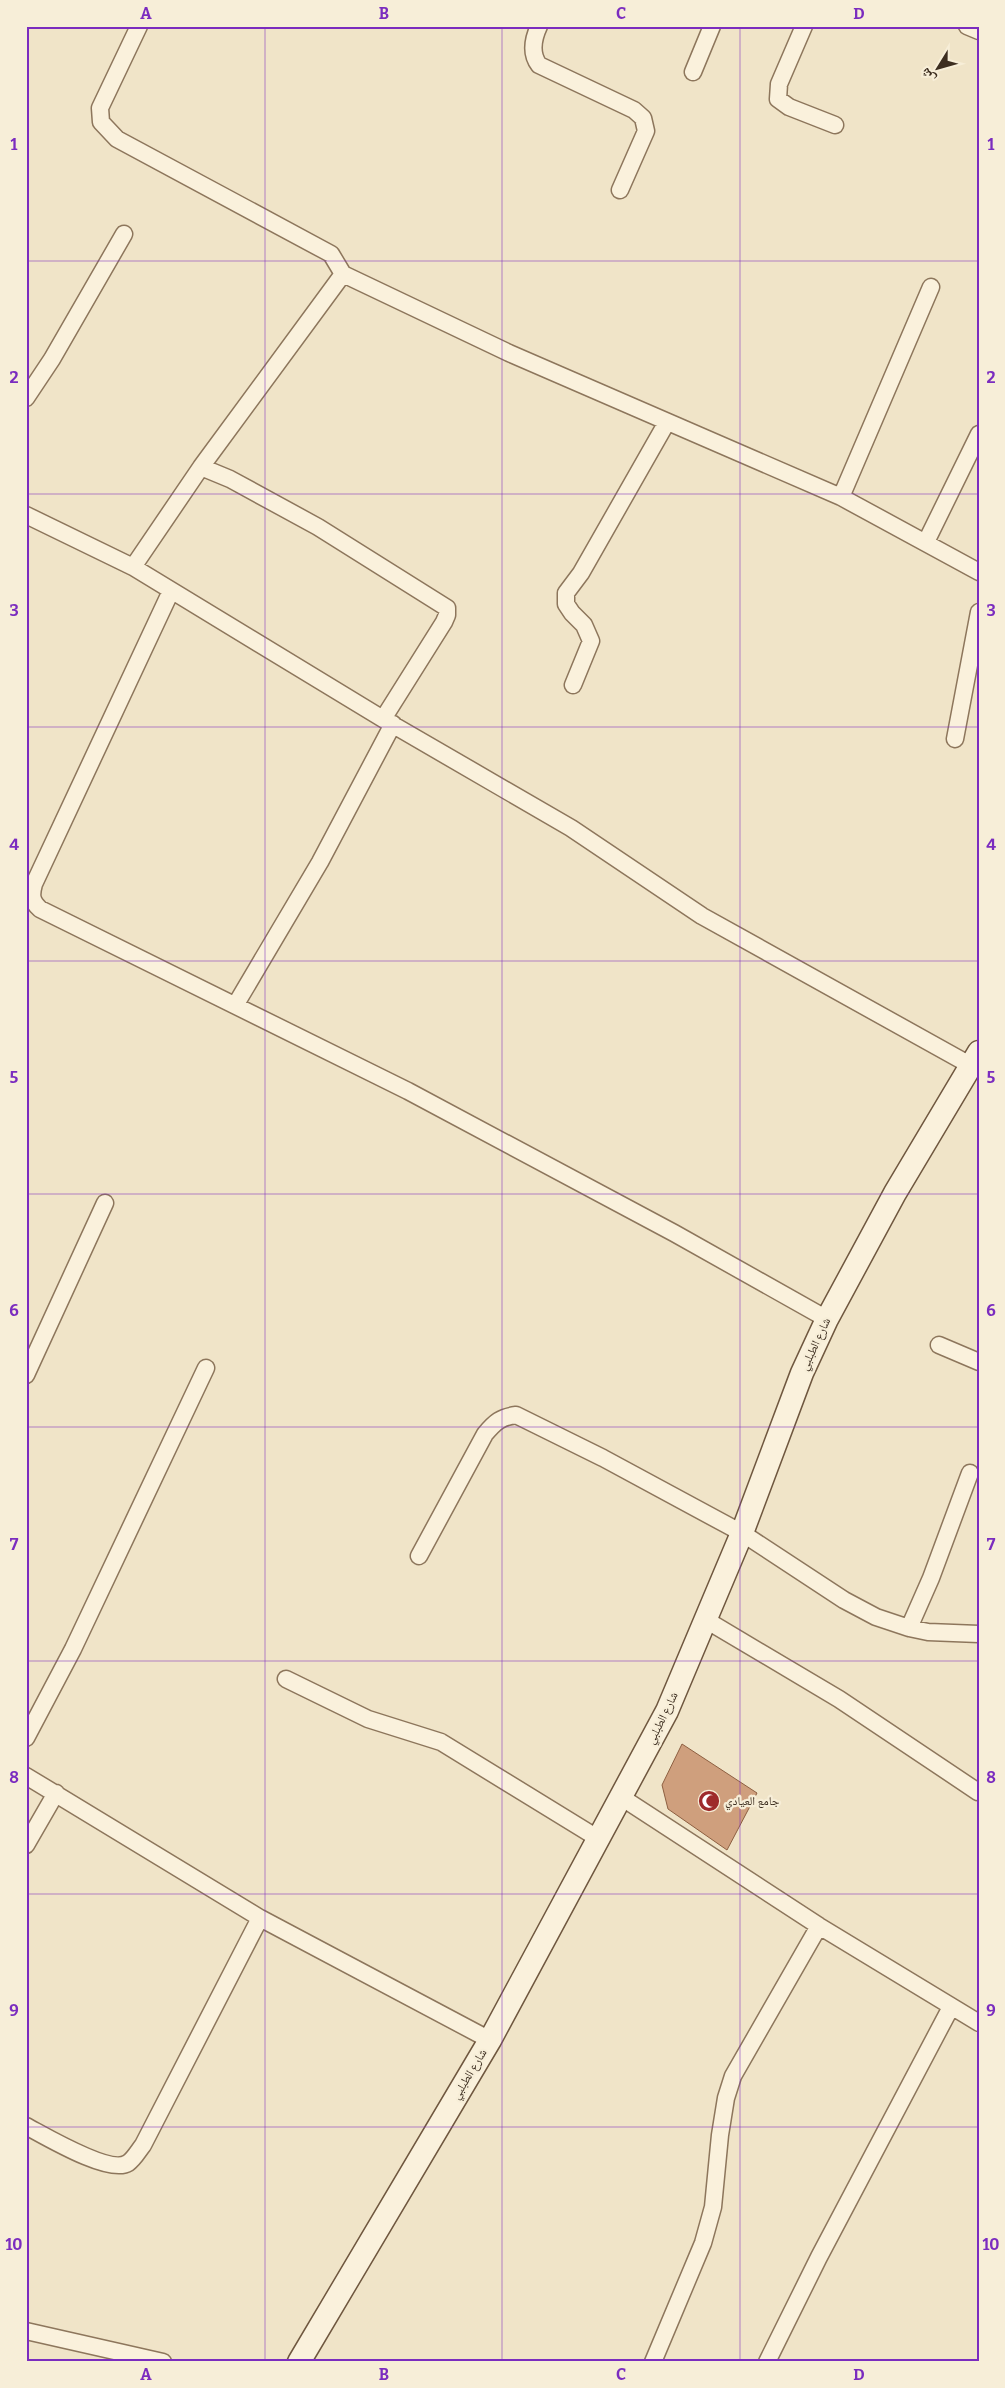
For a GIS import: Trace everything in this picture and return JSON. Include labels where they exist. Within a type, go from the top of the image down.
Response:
[{"type":"street","points":[[139,26],[100,108],[101,122],[117,139],[331,254],[343,274],[509,353],[841,497],[979,572]]},
{"type":"street","points":[[539,26],[533,47],[533,58],[539,65],[634,110],[643,118],[646,131],[620,190]]},
{"type":"street","points":[[693,72],[712,26]]},
{"type":"street","points":[[804,26],[779,84],[778,99],[789,107],[835,125]]},
{"type":"street","points":[[967,26],[979,31]]},
{"type":"street","points":[[26,398],[52,360],[124,234]]},
{"type":"street","points":[[134,567],[201,467],[343,274]]},
{"type":"street","points":[[841,497],[931,287]]},
{"type":"street","points":[[573,685],[591,640],[584,625],[572,614],[566,604],[566,593],[580,573],[667,422]]},
{"type":"street","points":[[926,542],[979,434]]},
{"type":"street","points":[[201,467],[230,479],[318,526],[447,608],[448,615],[388,721],[320,862],[236,1004]]},
{"type":"street","points":[[26,515],[134,567],[388,721],[571,828],[702,916],[975,1059]]},
{"type":"street","points":[[171,591],[120,697],[31,894],[34,904],[40,909],[236,1004],[408,1091],[666,1228],[827,1319]]},
{"type":"street","points":[[955,739],[979,612]]},
{"type":"street","name":"شارع الطبلبي","points":[[299,2362],[490,2040],[667,1711],[742,1533],[802,1373],[827,1319],[894,1192],[975,1059]]},
{"type":"street","points":[[26,1375],[31,1352],[105,1203]]},
{"type":"street","points":[[939,1345],[979,1362]]},
{"type":"street","points":[[26,1738],[77,1640],[206,1368]]},
{"type":"street","points":[[419,1556],[485,1434],[499,1420],[516,1415],[603,1458],[742,1533],[844,1600],[876,1616],[908,1628],[928,1632],[979,1634]]},
{"type":"street","points":[[908,1628],[931,1578],[970,1473]]},
{"type":"street","points":[[706,1620],[839,1699],[978,1792]]},
{"type":"street","points":[[286,1679],[368,1719],[442,1742],[599,1839]]},
{"type":"street","points":[[26,1776],[260,1918],[490,2040]]},
{"type":"street","points":[[26,1845],[56,1793]]},
{"type":"street","points":[[621,1797],[819,1926],[979,2023]]},
{"type":"street","points":[[26,2126],[98,2162],[115,2166],[128,2163],[143,2145],[260,1918]]},
{"type":"street","points":[[654,2362],[703,2243],[713,2208],[726,2098],[734,2076],[819,1926]]},
{"type":"street","points":[[767,2362],[819,2257],[951,2007]]},
{"type":"street","points":[[26,2331],[163,2362]]},
{"type":"building","name":"جامع العيادي","points":[[682,1744],[757,1793],[727,1850],[668,1809],[662,1785]]},
{"type":"place","name":"جامع العيادي","points":[[709,1801]]}]
